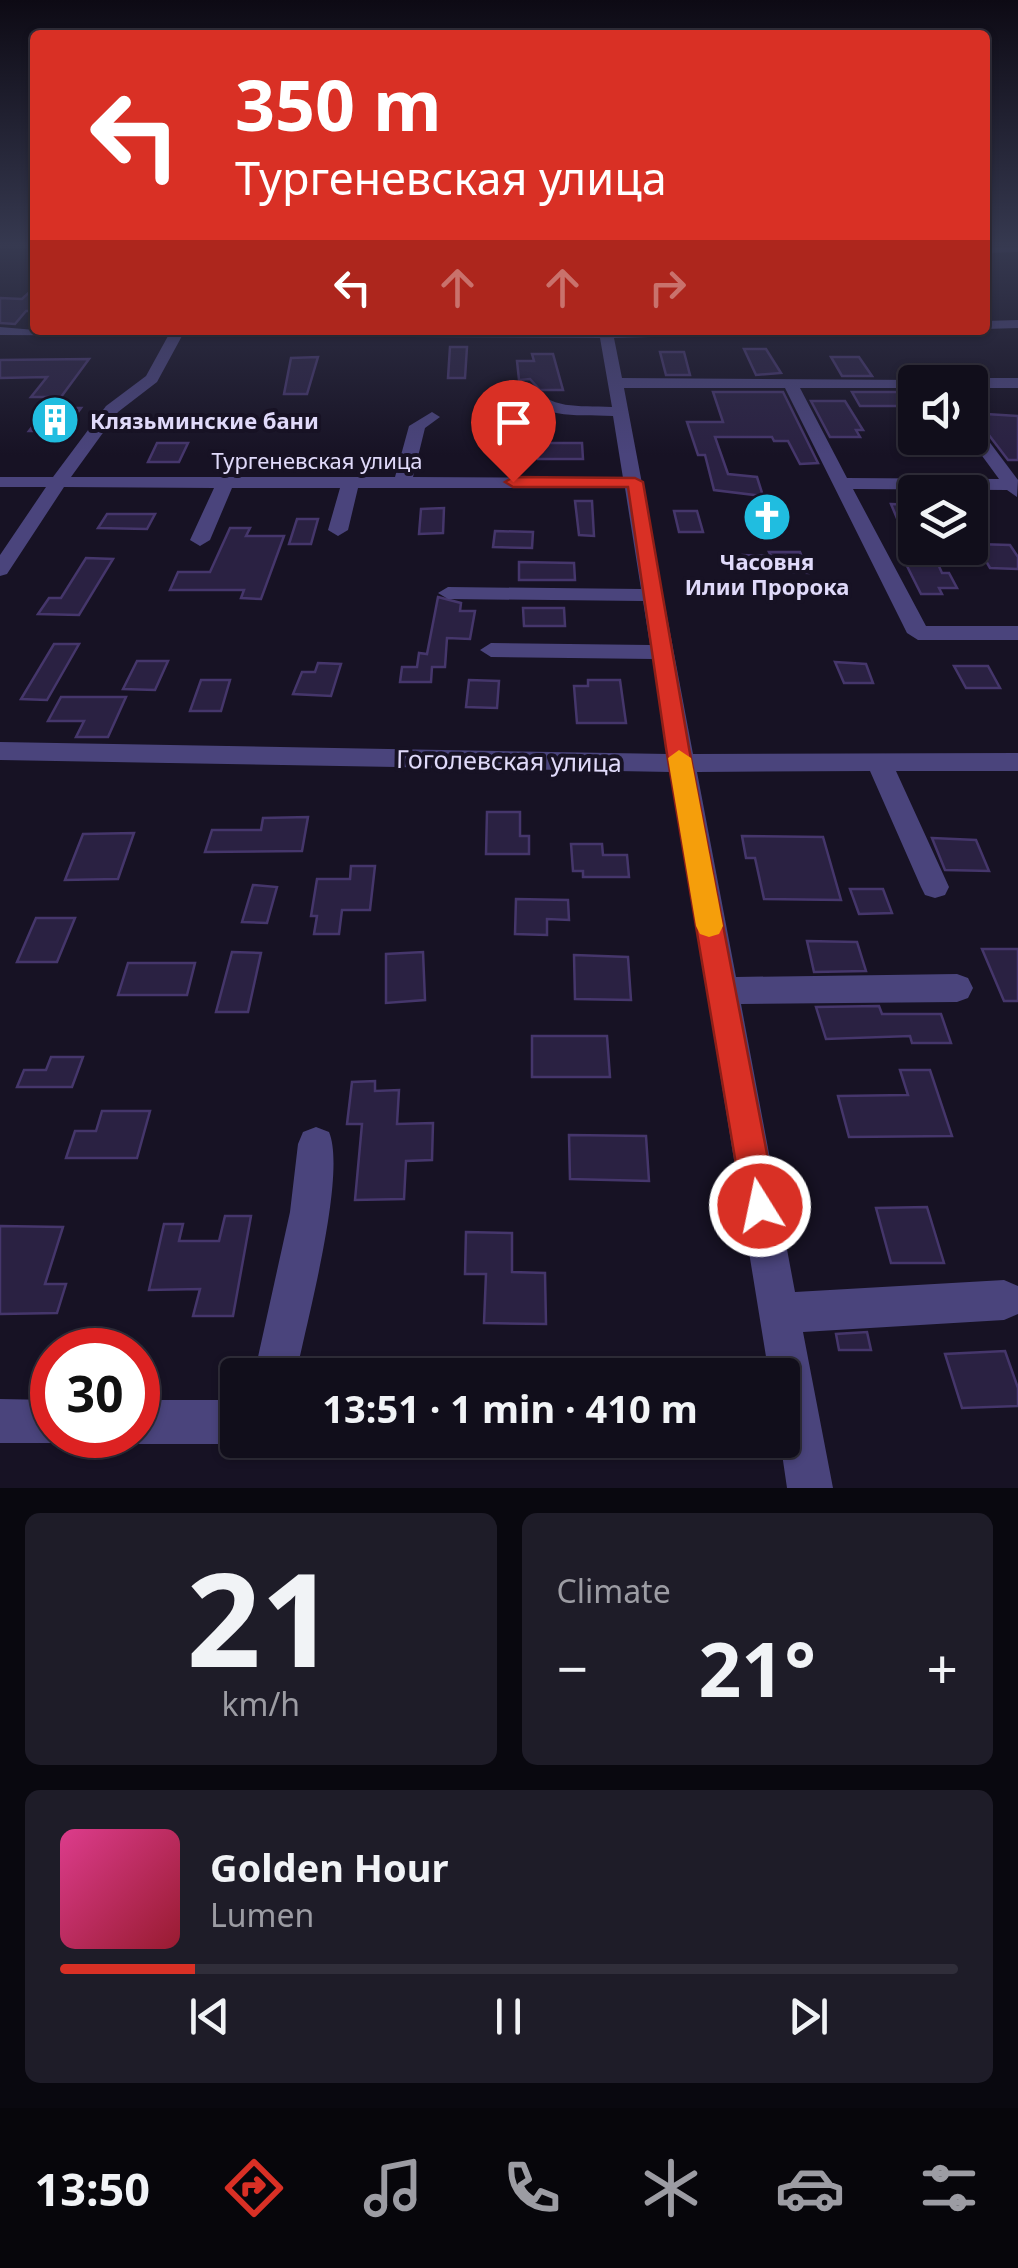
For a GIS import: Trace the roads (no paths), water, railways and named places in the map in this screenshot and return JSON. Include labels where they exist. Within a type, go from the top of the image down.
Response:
[{"type":"street","points":[[990,325],[1018,324]]},
{"type":"street","points":[[0,331],[30,331]]},
{"type":"street","points":[[0,570],[104,416],[152,378],[176,335]]},
{"type":"street","points":[[608,335],[784,1358]]},
{"type":"street","points":[[617,383],[898,383]]},
{"type":"street","points":[[790,383],[918,633],[1018,633]]},
{"type":"street","points":[[988,383],[1018,383]]},
{"type":"street","points":[[522,384],[537,403],[561,409],[622,412]]},
{"type":"street","points":[[403,482],[417,426],[432,417]]},
{"type":"street","points":[[988,451],[1016,488]]},
{"type":"street","name":"Тургеневская улица","points":[[0,482],[635,482]]},
{"type":"street","points":[[200,540],[226,482]]},
{"type":"street","points":[[338,530],[351,482]]},
{"type":"street","points":[[843,483],[1016,488]]},
{"type":"street","points":[[448,593],[653,595]]},
{"type":"street","points":[[491,650],[661,652]]},
{"type":"street","name":"Гоголевская улица","points":[[0,750],[680,763],[1018,762]]},
{"type":"street","points":[[879,762],[935,887]]},
{"type":"street","points":[[721,991],[958,988]]},
{"type":"street","points":[[279,1358],[309,1212],[316,1144]]},
{"type":"street","points":[[779,1314],[1004,1300]]},
{"type":"street","points":[[0,1421],[30,1421]]},
{"type":"street","points":[[160,1422],[220,1422]]},
{"type":"street","points":[[800,1455],[810,1488]]},
{"type":"place","name":"Клязьминские бани","points":[[55,420]]},
{"type":"place","name":"Часовня Илии Пророка","points":[[767,517]]}]
